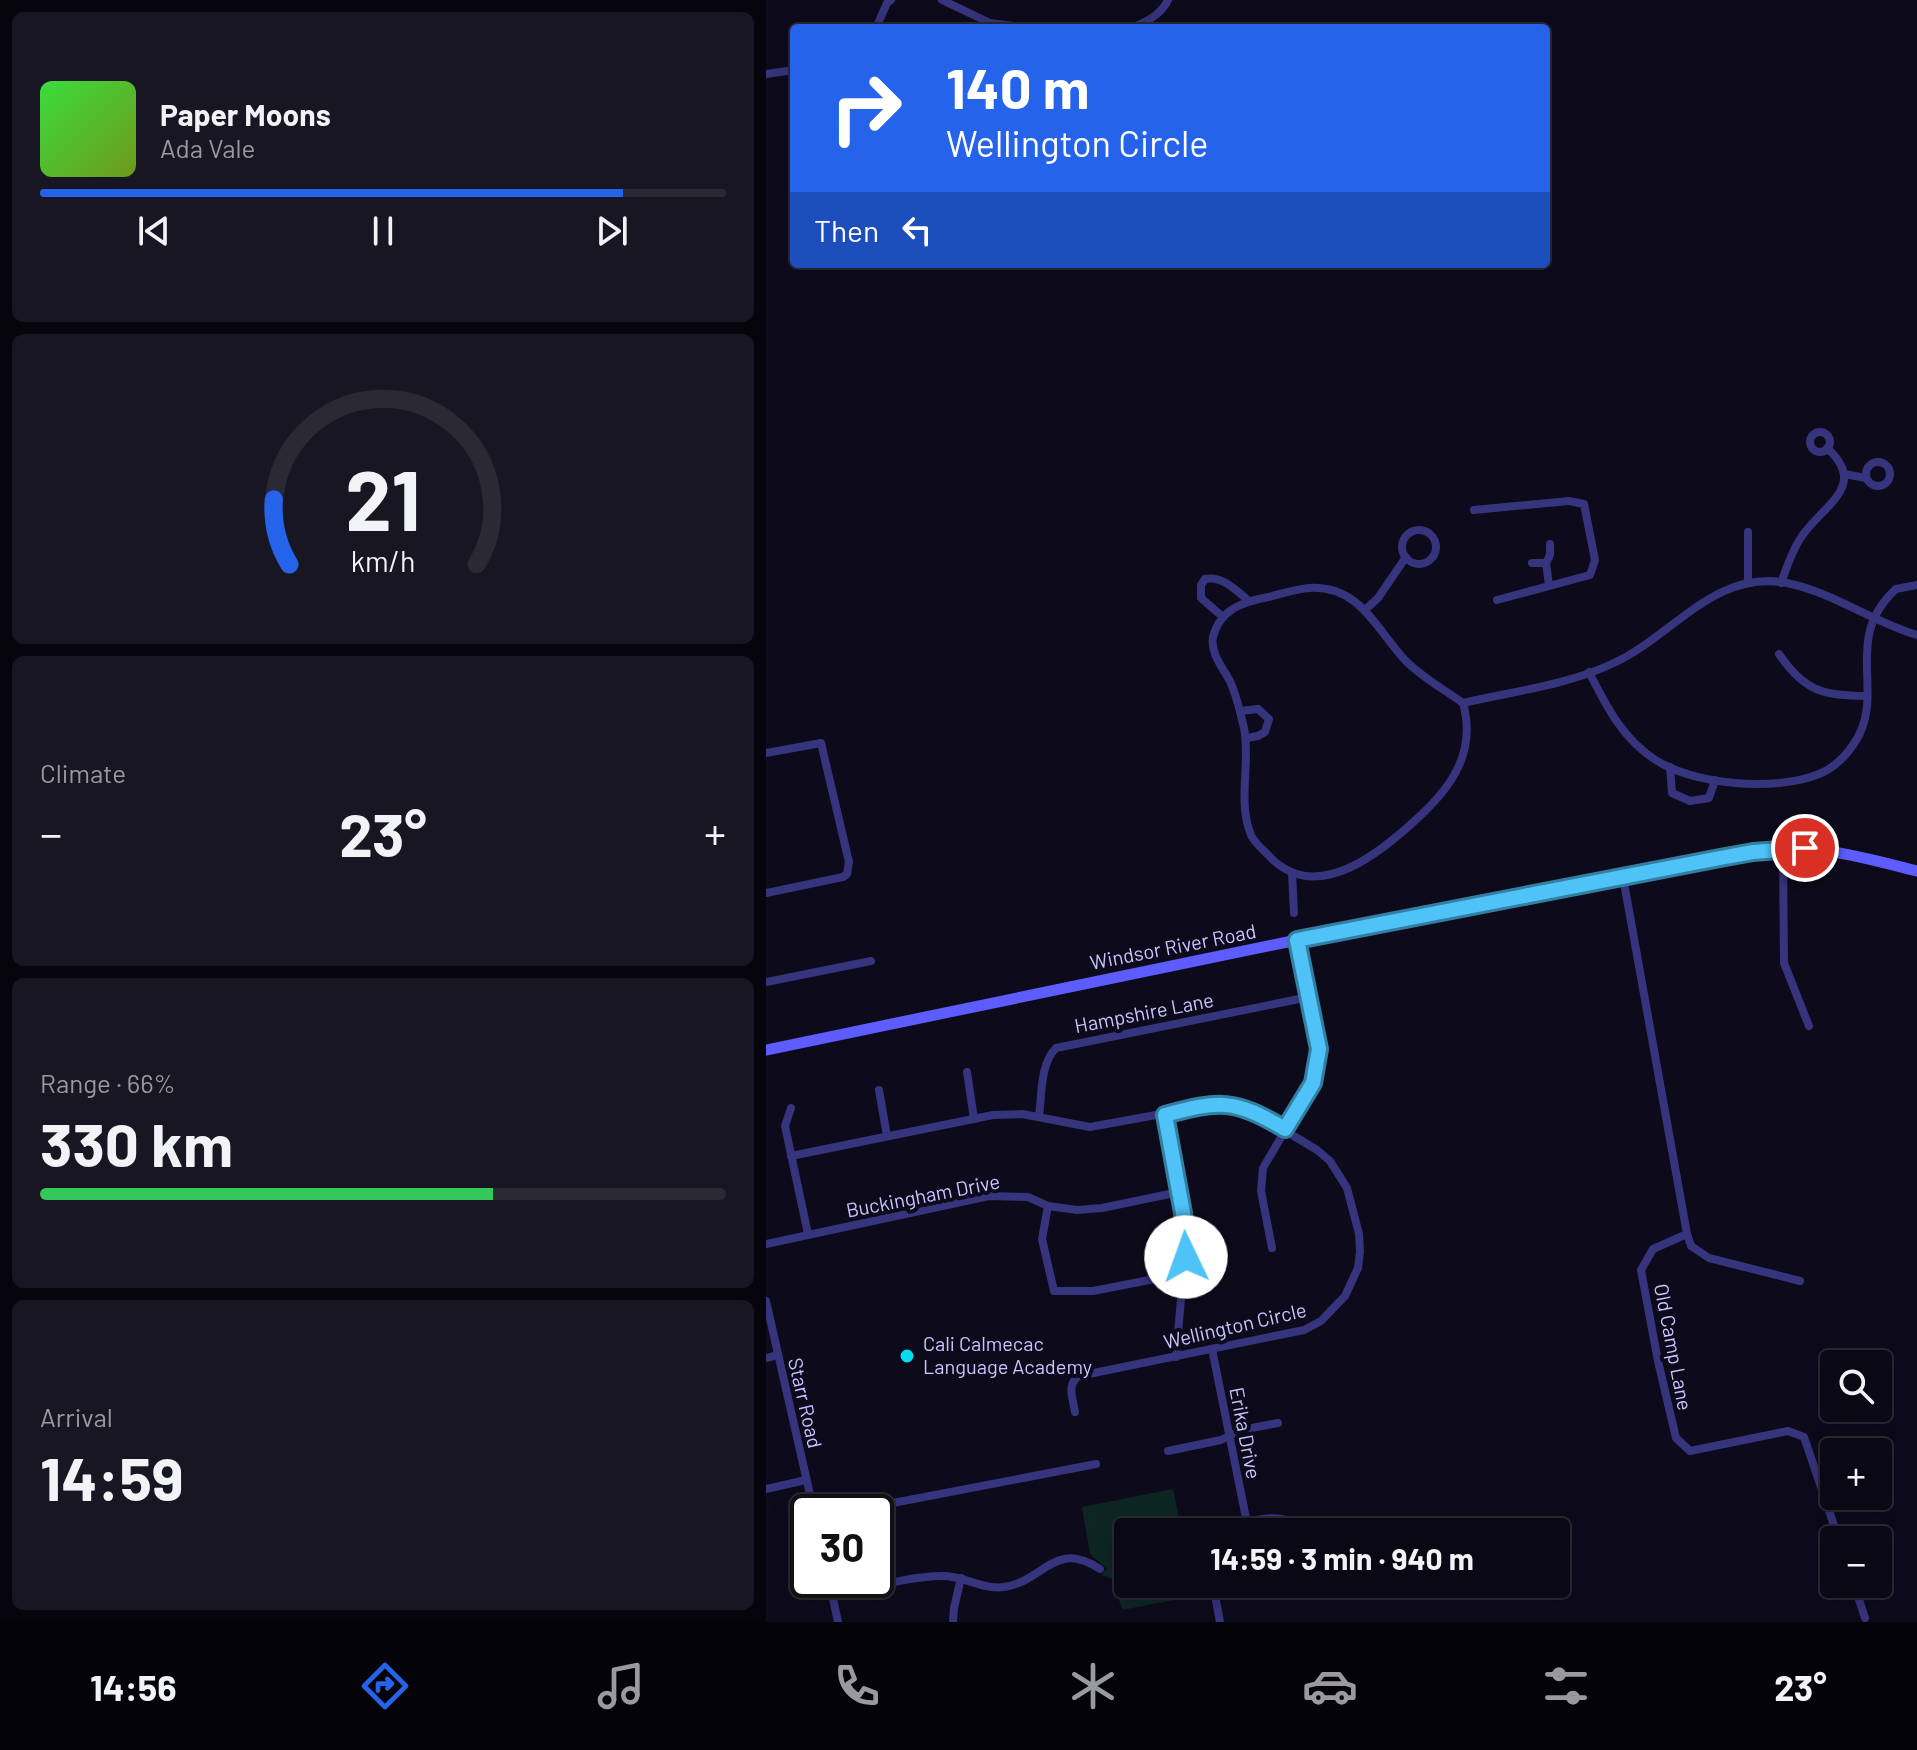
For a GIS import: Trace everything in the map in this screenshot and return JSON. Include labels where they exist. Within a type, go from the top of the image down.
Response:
[{"type":"main road","name":"Windsor River Road","points":[[766,1050],[1297,940],[1783,848],[1848,853],[1917,871]]},
{"type":"street","points":[[878,24],[891,0]]},
{"type":"street","points":[[942,0],[998,24]]},
{"type":"street","points":[[1142,24],[1163,9],[1168,0]]},
{"type":"street","points":[[766,74],[790,71]]},
{"type":"street","points":[[1781,583],[1803,534],[1833,504],[1842,489],[1844,474],[1840,460],[1827,448]]},
{"type":"street","points":[[1844,474],[1866,478]]},
{"type":"street","points":[[1474,510],[1569,501],[1584,504],[1595,560],[1590,575],[1497,600]]},
{"type":"street","points":[[1417,530],[1432,537],[1436,548],[1428,561],[1414,563],[1406,557],[1402,546],[1407,536],[1417,530]]},
{"type":"street","points":[[1748,532],[1748,583]]},
{"type":"street","points":[[1549,585],[1546,563],[1550,544]]},
{"type":"street","points":[[1366,609],[1378,598],[1406,557]]},
{"type":"street","points":[[1532,563],[1546,563]]},
{"type":"street","points":[[1223,617],[1201,598],[1201,585],[1205,579],[1212,577],[1223,581],[1249,601]]},
{"type":"street","points":[[1463,703],[1565,680],[1615,662],[1651,641],[1700,603],[1748,583],[1781,583],[1817,594],[1917,635]]},
{"type":"street","points":[[1589,672],[1624,733],[1653,758],[1679,772],[1729,782],[1799,781],[1822,773],[1841,760],[1855,741],[1865,723],[1866,644],[1873,618],[1896,589],[1917,585]]},
{"type":"street","points":[[1309,588],[1339,591],[1366,609],[1407,663],[1463,703],[1468,720],[1467,747],[1446,791],[1387,847],[1343,872],[1323,876],[1292,873],[1275,862],[1252,838],[1244,786],[1246,738],[1230,683],[1215,655],[1213,638],[1223,617],[1234,606],[1249,601],[1309,588]]},
{"type":"street","points":[[1779,654],[1793,674],[1824,693],[1867,696]]},
{"type":"street","points":[[1240,711],[1258,709],[1269,719],[1265,732],[1246,738]]},
{"type":"street","points":[[766,753],[821,743],[849,862],[847,874],[838,879],[766,893]]},
{"type":"street","points":[[1670,767],[1672,793],[1690,801],[1709,798],[1715,780]]},
{"type":"street","points":[[1783,848],[1784,963],[1809,1026]]},
{"type":"street","points":[[1292,873],[1294,913]]},
{"type":"street","points":[[1623,877],[1691,1246],[1709,1258],[1800,1281]]},
{"type":"street","points":[[1272,1248],[1261,1191],[1263,1168],[1313,1083],[1318,1065],[1317,1033],[1297,940]]},
{"type":"street","points":[[766,982],[871,961]]},
{"type":"street","name":"Hampshire Lane","points":[[1039,1116],[1046,1064],[1056,1048],[1309,997]]},
{"type":"street","points":[[967,1072],[974,1119]]},
{"type":"street","points":[[879,1090],[887,1136]]},
{"type":"street","name":"Wellington Circle","points":[[791,1156],[1008,1113],[1090,1127],[1222,1103],[1251,1110],[1317,1150],[1340,1174],[1353,1203],[1359,1234],[1358,1268],[1345,1296],[1321,1321],[1295,1332],[1079,1376],[1071,1386],[1075,1412]]},
{"type":"street","points":[[791,1108],[785,1126],[808,1234]]},
{"type":"street","points":[[1165,1115],[1186,1240],[1176,1357]]},
{"type":"street","name":"Buckingham Drive","points":[[766,1244],[989,1196],[1028,1197],[1048,1206],[1090,1210],[1179,1192]]},
{"type":"street","points":[[1048,1206],[1042,1239],[1054,1291],[1093,1291],[1185,1273]]},
{"type":"street","name":"Old Camp Lane","points":[[1687,1234],[1653,1249],[1641,1270],[1676,1438],[1690,1451],[1788,1431],[1804,1437],[1834,1526]]},
{"type":"street","name":"Starr Road","points":[[766,1301],[810,1494]]},
{"type":"street","name":"Erika Drive","points":[[1212,1349],[1246,1518]]},
{"type":"street","points":[[766,1358],[778,1355]]},
{"type":"street","points":[[1168,1451],[1221,1440],[1229,1434],[1278,1423]]},
{"type":"street","points":[[894,1503],[1096,1464]]},
{"type":"street","points":[[766,1489],[806,1480]]},
{"type":"street","points":[[894,1584],[928,1577],[961,1578],[1003,1587],[1017,1583],[1052,1561],[1075,1557],[1100,1569]]},
{"type":"street","points":[[953,1622],[961,1578]]},
{"type":"street","points":[[833,1598],[838,1622]]},
{"type":"street","points":[[1216,1598],[1220,1622]]},
{"type":"street","points":[[1859,1598],[1865,1618]]},
{"type":"green space","points":[[1173,1489],[1179,1518],[1114,1518],[1114,1582],[1113,1579],[1101,1575],[1107,1569],[1090,1554],[1082,1507]]},
{"type":"green space","points":[[1119,1598],[1185,1598],[1122,1610]]},
{"type":"place","name":"Cali Calmecac Language Academy","points":[[907,1356]]},
{"type":"route","points":[[1186,1257],[1183,1213],[1165,1115],[1222,1103],[1251,1110],[1285,1129],[1313,1083],[1318,1065],[1317,1033],[1297,940],[1753,852],[1805,848]]}]
